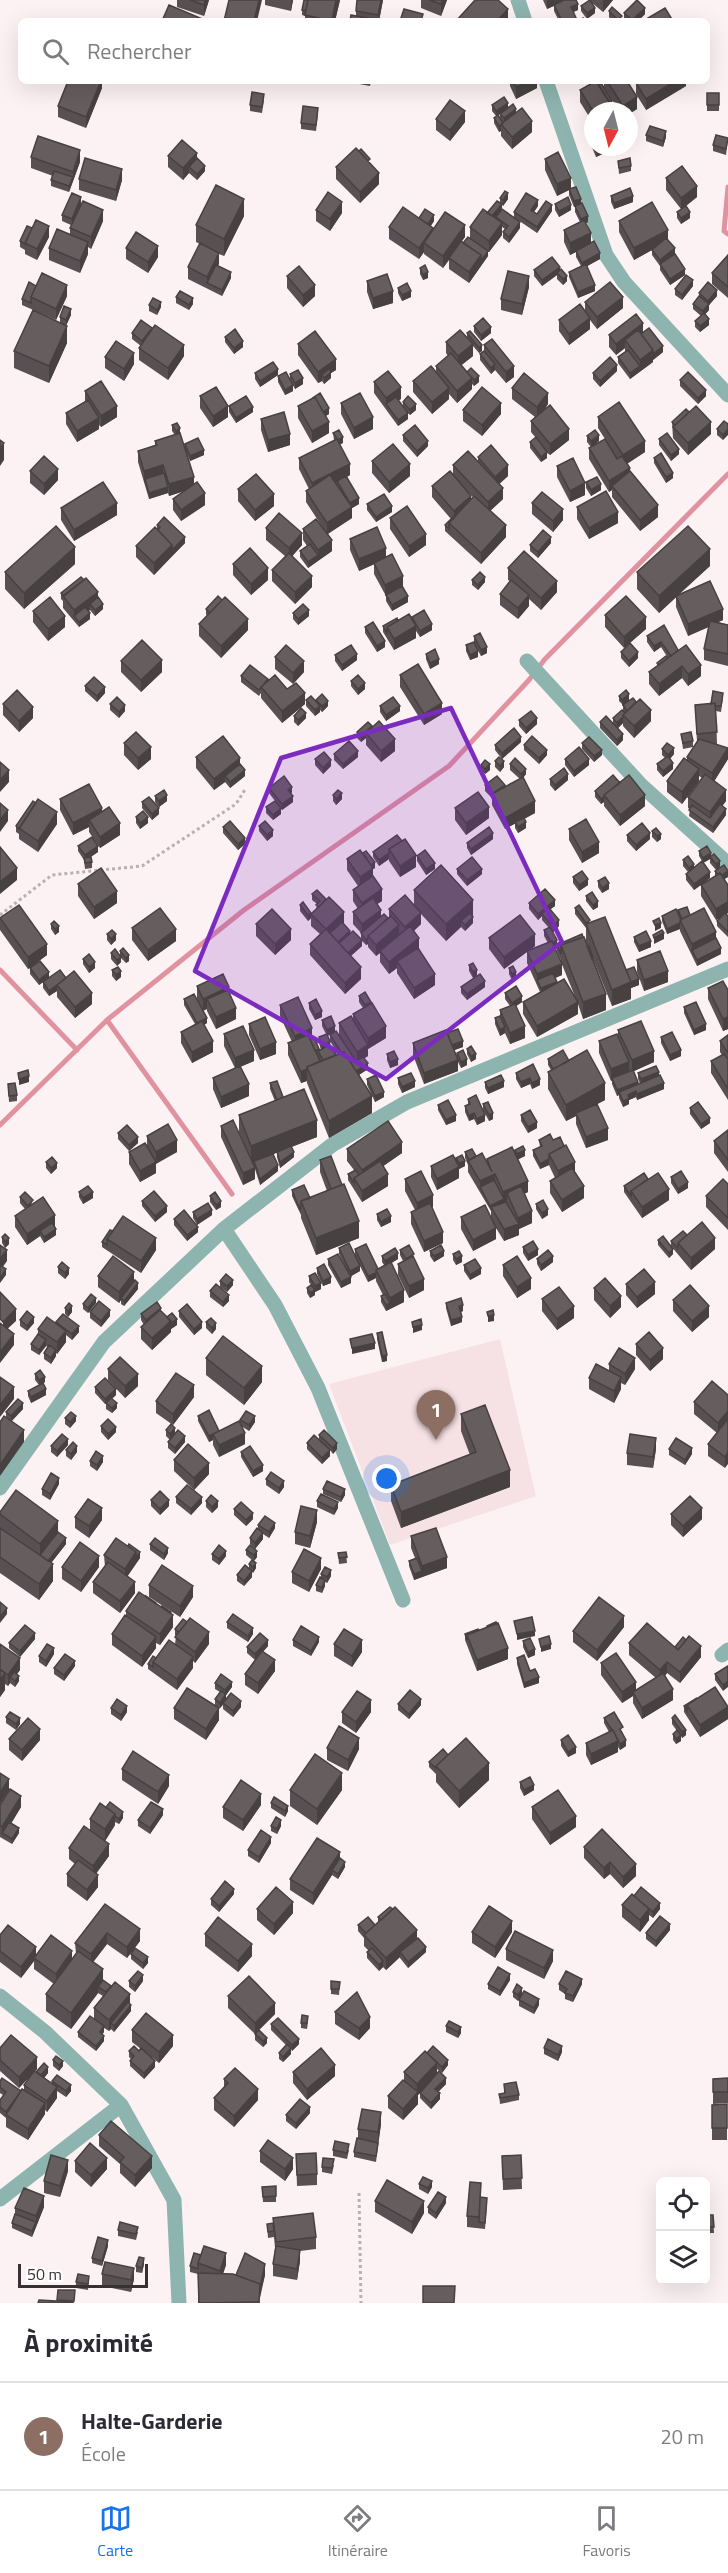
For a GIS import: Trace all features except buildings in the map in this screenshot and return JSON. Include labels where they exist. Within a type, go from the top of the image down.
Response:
[{"type":"street","points":[[518,0],[524,18]]},
{"type":"street","points":[[547,84],[606,255],[624,282],[728,395]]},
{"type":"street","points":[[529,664],[641,784],[728,864]]},
{"type":"street","points":[[0,1488],[104,1342],[224,1229],[332,1145],[406,1102],[728,969]]},
{"type":"street","points":[[224,1229],[275,1305],[318,1388],[403,1600]]},
{"type":"street","points":[[0,1996],[45,2032],[121,2105],[174,2200],[179,2303]]},
{"type":"street","points":[[0,2199],[121,2105]]},
{"type":"path","points":[[0,915],[52,874],[142,866],[236,804],[246,788]]},
{"type":"path","points":[[359,2193],[361,2303]]},
{"type":"highlighted area","points":[[451,708],[562,942],[386,1079],[195,971],[281,758]]},
{"type":"shaded area","points":[[500,1339],[536,1496],[390,1545],[329,1384]]},
{"type":"waterway","points":[[728,187],[724,231],[728,234]]},
{"type":"waterway","points":[[0,1125],[107,1020],[244,910],[449,766],[529,680],[545,659],[728,474]]},
{"type":"waterway","points":[[0,970],[77,1050]]},
{"type":"waterway","points":[[107,1020],[232,1194]]},
{"type":"place","name":"Halte-Garderie","points":[[436,1440]]}]
